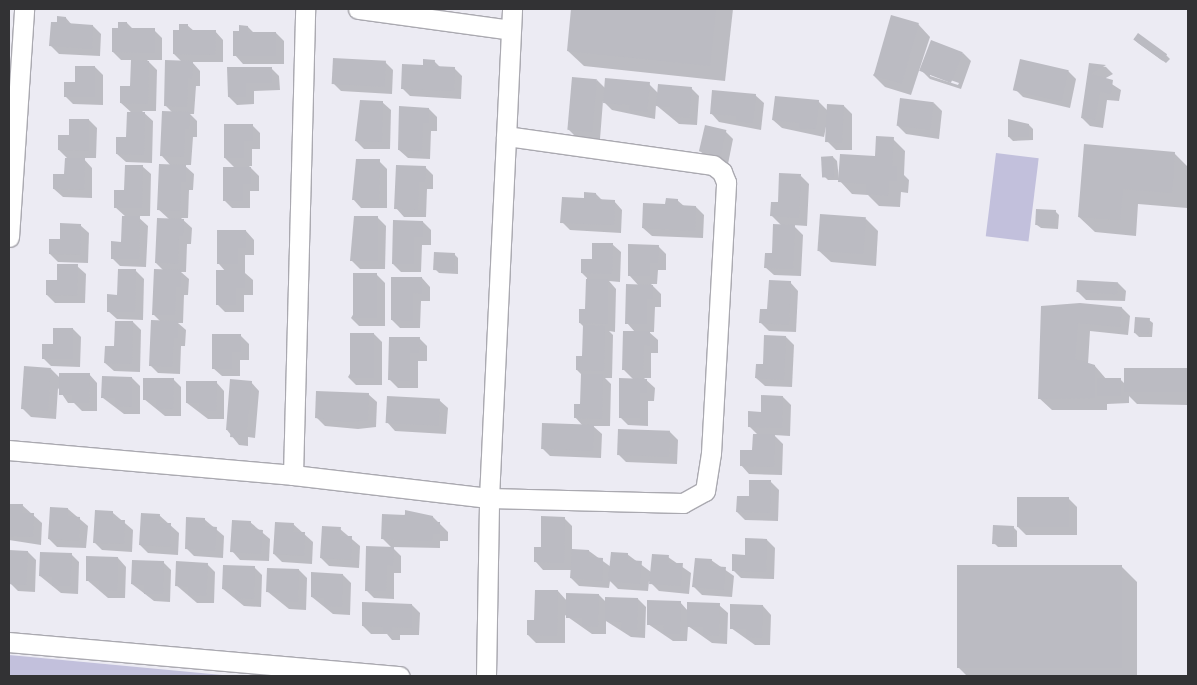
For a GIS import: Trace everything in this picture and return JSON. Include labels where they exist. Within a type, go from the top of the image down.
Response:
[{"type":"street","points":[[9,237],[24,9]]},
{"type":"street","points":[[293,475],[305,9]]},
{"type":"street","points":[[358,9],[511,30]]},
{"type":"street","points":[[486,676],[490,498],[512,9]]},
{"type":"street","points":[[9,450],[293,475],[490,498],[683,503],[705,491],[711,454],[726,182],[722,172],[713,165],[506,136]]},
{"type":"street","points":[[9,642],[400,676]]},
{"type":"shaded area","points":[[996,153],[1039,158],[1028,242],[986,236]]},
{"type":"shaded area","points":[[9,655],[233,676],[9,676]]},
{"type":"building","points":[[571,9],[716,9],[710,66],[567,51]]},
{"type":"building","points":[[891,15],[919,23],[902,84],[874,76]]},
{"type":"building","points":[[57,16],[66,17],[66,23],[93,25],[92,49],[49,46],[51,22],[57,22]]},
{"type":"building","points":[[118,22],[127,22],[127,28],[155,28],[155,53],[112,52],[112,28],[118,28]]},
{"type":"building","points":[[179,24],[188,24],[188,30],[216,30],[215,55],[173,54],[173,30],[179,30]]},
{"type":"building","points":[[239,25],[248,26],[248,32],[276,32],[276,56],[233,56],[233,31],[239,31]]},
{"type":"building","points":[[1138,33],[1167,54],[1162,61],[1133,39]]},
{"type":"building","points":[[931,40],[963,52],[951,83],[919,71]]},
{"type":"building","points":[[333,58],[386,61],[385,87],[332,84]]},
{"type":"building","points":[[423,59],[435,60],[434,66],[455,67],[454,91],[401,89],[402,64],[423,65]]},
{"type":"building","points":[[1020,59],[1069,70],[1062,101],[1013,90]]},
{"type":"building","points":[[131,60],[149,61],[148,104],[120,103],[120,86],[130,86]]},
{"type":"building","points":[[165,60],[193,61],[192,79],[188,78],[187,107],[164,106]]},
{"type":"building","points":[[1089,63],[1106,65],[1091,74],[1113,80],[1111,94],[1100,92],[1095,120],[1081,118]]},
{"type":"building","points":[[75,66],[95,66],[95,97],[64,97],[64,82],[75,82]]},
{"type":"building","points":[[227,67],[272,67],[272,83],[246,83],[246,97],[228,97]]},
{"type":"building","points":[[572,77],[597,79],[592,132],[567,130]]},
{"type":"building","points":[[605,78],[650,82],[647,112],[629,110],[630,105],[603,103]]},
{"type":"building","points":[[658,84],[692,87],[689,118],[670,116],[670,107],[656,106]]},
{"type":"building","points":[[712,90],[756,94],[753,123],[736,121],[736,116],[710,114]]},
{"type":"building","points":[[775,96],[819,100],[816,129],[799,128],[799,123],[772,120]]},
{"type":"building","points":[[900,98],[934,102],[930,130],[897,126]]},
{"type":"building","points":[[360,100],[383,101],[382,142],[355,141]]},
{"type":"building","points":[[827,104],[844,105],[842,143],[825,142]]},
{"type":"building","points":[[399,106],[429,108],[429,123],[423,123],[422,151],[398,150]]},
{"type":"building","points":[[162,111],[190,112],[189,129],[185,129],[184,157],[160,156]]},
{"type":"building","points":[[127,112],[145,112],[144,155],[116,154],[116,137],[126,137]]},
{"type":"building","points":[[69,119],[89,119],[89,151],[58,150],[58,135],[69,135]]},
{"type":"building","points":[[1008,119],[1029,124],[1029,137],[1008,137]]},
{"type":"building","points":[[224,124],[253,124],[253,141],[244,141],[244,158],[224,158]]},
{"type":"building","points":[[705,125],[726,130],[720,156],[699,151]]},
{"type":"building","points":[[876,136],[894,137],[892,166],[897,166],[897,181],[889,181],[888,196],[866,194],[866,184],[838,182],[840,154],[875,156]]},
{"type":"building","points":[[1084,144],[1175,152],[1172,193],[1123,189],[1120,220],[1078,217]]},
{"type":"building","points":[[833,156],[834,177],[822,178],[821,157]]},
{"type":"building","points":[[65,158],[85,158],[84,190],[53,189],[53,174],[64,174]]},
{"type":"building","points":[[356,159],[380,159],[379,200],[352,200]]},
{"type":"building","points":[[159,164],[186,165],[186,182],[181,182],[180,211],[157,210]]},
{"type":"building","points":[[125,165],[143,165],[142,208],[114,208],[114,190],[124,190]]},
{"type":"building","points":[[396,165],[426,166],[425,182],[419,182],[418,210],[394,209]]},
{"type":"building","points":[[223,167],[251,167],[251,184],[243,184],[243,201],[223,201]]},
{"type":"building","points":[[779,173],[801,174],[799,218],[770,216],[771,202],[778,202]]},
{"type":"building","points":[[584,192],[596,193],[596,199],[615,200],[614,225],[560,223],[562,197],[584,198]]},
{"type":"building","points":[[666,198],[678,199],[678,205],[696,206],[695,231],[642,228],[643,203],[665,204]]},
{"type":"building","points":[[1036,209],[1056,210],[1055,226],[1035,225]]},
{"type":"building","points":[[820,214],[866,217],[863,254],[817,251]]},
{"type":"building","points":[[122,216],[140,216],[139,259],[111,259],[111,241],[121,242]]},
{"type":"building","points":[[354,216],[378,216],[378,261],[350,261]]},
{"type":"building","points":[[157,218],[184,219],[183,236],[179,236],[178,264],[155,263]]},
{"type":"building","points":[[393,220],[423,221],[423,237],[414,237],[414,264],[392,264]]},
{"type":"building","points":[[60,223],[81,224],[80,255],[49,254],[49,239],[60,239]]},
{"type":"building","points":[[773,224],[795,225],[793,269],[764,268],[765,253],[772,253]]},
{"type":"building","points":[[217,230],[246,230],[246,248],[238,248],[238,264],[217,264]]},
{"type":"building","points":[[592,243],[613,243],[612,274],[581,273],[581,259],[592,259]]},
{"type":"building","points":[[628,244],[659,245],[658,263],[650,263],[650,276],[628,276]]},
{"type":"building","points":[[434,252],[455,253],[454,271],[433,270]]},
{"type":"building","points":[[57,264],[78,264],[77,296],[46,295],[46,280],[57,280]]},
{"type":"building","points":[[118,269],[136,269],[135,312],[107,312],[107,294],[117,295]]},
{"type":"building","points":[[154,269],[181,270],[181,287],[176,287],[175,315],[152,315]]},
{"type":"building","points":[[216,270],[245,270],[245,288],[236,288],[236,305],[216,305]]},
{"type":"building","points":[[353,273],[377,273],[377,318],[353,318]]},
{"type":"building","points":[[391,277],[422,277],[422,294],[413,293],[413,321],[391,320]]},
{"type":"building","points":[[586,279],[608,279],[608,324],[579,323],[579,309],[585,309]]},
{"type":"building","points":[[769,280],[791,281],[789,325],[759,323],[760,309],[767,309]]},
{"type":"building","points":[[1077,280],[1118,282],[1117,294],[1076,292]]},
{"type":"building","points":[[626,284],[653,285],[653,299],[647,299],[647,324],[625,324]]},
{"type":"building","points":[[1080,303],[1122,307],[1120,327],[1078,323],[1075,359],[1095,365],[1095,398],[1038,399],[1041,306]]},
{"type":"building","points":[[1135,317],[1150,318],[1149,334],[1134,333]]},
{"type":"building","points":[[151,320],[178,321],[178,338],[174,338],[172,367],[149,366]]},
{"type":"building","points":[[115,321],[133,321],[132,364],[104,363],[105,346],[114,346]]},
{"type":"building","points":[[583,325],[605,326],[604,371],[576,370],[576,356],[582,356]]},
{"type":"building","points":[[53,328],[73,328],[73,359],[42,359],[42,344],[53,344]]},
{"type":"building","points":[[623,331],[650,331],[650,346],[644,345],[643,370],[622,370]]},
{"type":"building","points":[[350,333],[374,333],[374,378],[350,378]]},
{"type":"building","points":[[212,334],[241,334],[241,352],[232,352],[232,369],[212,369]]},
{"type":"building","points":[[764,335],[786,336],[784,380],[755,378],[756,364],[763,364]]},
{"type":"building","points":[[389,337],[420,337],[419,353],[410,353],[410,381],[388,380]]},
{"type":"building","points":[[24,366],[51,368],[48,411],[21,409]]},
{"type":"building","points":[[1124,368],[1188,368],[1188,392],[1124,392]]},
{"type":"building","points":[[59,373],[90,373],[89,403],[72,403],[72,395],[59,395]]},
{"type":"building","points":[[581,374],[603,374],[602,419],[574,418],[574,404],[580,404]]},
{"type":"building","points":[[102,376],[132,377],[132,407],[115,406],[115,398],[101,398]]},
{"type":"building","points":[[143,378],[174,378],[173,409],[156,408],[156,400],[143,400]]},
{"type":"building","points":[[619,378],[647,379],[647,393],[640,393],[640,418],[619,418]]},
{"type":"building","points":[[1097,378],[1121,378],[1121,396],[1097,396]]},
{"type":"building","points":[[230,379],[252,381],[247,430],[240,430],[240,438],[230,437],[231,430],[226,430]]},
{"type":"building","points":[[186,381],[217,381],[216,411],[199,411],[199,403],[186,403]]},
{"type":"building","points":[[316,391],[369,393],[368,420],[349,422],[315,418]]},
{"type":"building","points":[[761,395],[783,396],[782,428],[748,427],[748,411],[761,412]]},
{"type":"building","points":[[387,396],[440,399],[439,426],[386,423]]},
{"type":"building","points":[[542,423],[594,425],[593,451],[541,449]]},
{"type":"building","points":[[618,429],[670,431],[669,457],[617,455]]},
{"type":"building","points":[[753,434],[775,434],[774,467],[740,466],[740,450],[752,450]]},
{"type":"building","points":[[749,480],[771,480],[770,513],[736,512],[737,496],[749,496]]},
{"type":"building","points":[[1017,497],[1069,497],[1069,527],[1017,527]]},
{"type":"building","points":[[9,504],[23,504],[22,513],[34,513],[33,537],[9,536]]},
{"type":"building","points":[[50,507],[68,508],[68,516],[80,517],[79,541],[48,539]]},
{"type":"building","points":[[95,510],[113,511],[113,520],[125,520],[124,544],[93,543]]},
{"type":"building","points":[[405,510],[433,516],[433,522],[440,522],[440,534],[433,534],[432,541],[381,539],[382,514],[405,515]]},
{"type":"building","points":[[141,513],[160,514],[159,523],[171,523],[170,547],[139,545]]},
{"type":"building","points":[[541,516],[565,517],[564,563],[534,562],[534,547],[541,547]]},
{"type":"building","points":[[186,517],[205,518],[205,526],[217,527],[215,551],[185,549]]},
{"type":"building","points":[[232,520],[251,521],[250,529],[263,530],[261,554],[230,552]]},
{"type":"building","points":[[275,522],[294,523],[293,532],[305,532],[304,556],[273,554]]},
{"type":"building","points":[[993,525],[1014,526],[1013,545],[992,544]]},
{"type":"building","points":[[322,526],[341,527],[340,536],[352,536],[351,560],[320,558]]},
{"type":"building","points":[[745,538],[767,539],[766,572],[732,571],[732,554],[745,555]]},
{"type":"building","points":[[366,546],[394,547],[393,566],[387,565],[386,591],[365,591]]},
{"type":"building","points":[[572,549],[589,550],[589,557],[603,558],[602,581],[570,578]]},
{"type":"building","points":[[9,550],[28,551],[26,585],[9,584]]},
{"type":"building","points":[[40,552],[72,553],[70,586],[52,586],[52,577],[39,576]]},
{"type":"building","points":[[611,552],[628,553],[628,560],[642,561],[640,584],[608,581]]},
{"type":"building","points":[[652,554],[669,555],[668,563],[683,563],[681,586],[649,584]]},
{"type":"building","points":[[86,556],[118,557],[117,591],[99,590],[99,581],[86,581]]},
{"type":"building","points":[[695,558],[712,559],[711,566],[726,567],[724,590],[692,587]]},
{"type":"building","points":[[132,560],[164,561],[163,594],[144,594],[144,585],[131,584]]},
{"type":"building","points":[[176,561],[208,563],[206,596],[188,595],[188,587],[175,586]]},
{"type":"building","points":[[223,565],[255,566],[254,599],[235,598],[235,590],[222,589]]},
{"type":"building","points":[[957,565],[1122,565],[1122,668],[957,668]]},
{"type":"building","points":[[267,568],[299,569],[298,602],[280,601],[280,593],[266,592]]},
{"type":"building","points":[[311,572],[343,574],[342,607],[324,606],[324,598],[311,597]]},
{"type":"building","points":[[535,590],[558,590],[557,636],[527,635],[527,620],[534,620]]},
{"type":"building","points":[[566,593],[599,594],[598,627],[582,626],[582,618],[566,618]]},
{"type":"building","points":[[605,597],[638,598],[637,630],[621,630],[622,622],[605,621]]},
{"type":"building","points":[[647,600],[681,601],[680,634],[663,634],[664,625],[647,625]]},
{"type":"building","points":[[362,602],[412,604],[412,628],[392,627],[392,632],[383,632],[383,627],[362,626]]},
{"type":"building","points":[[687,602],[720,603],[719,636],[703,635],[703,627],[687,627]]},
{"type":"building","points":[[730,604],[763,605],[762,638],[746,637],[746,629],[730,629]]}]
